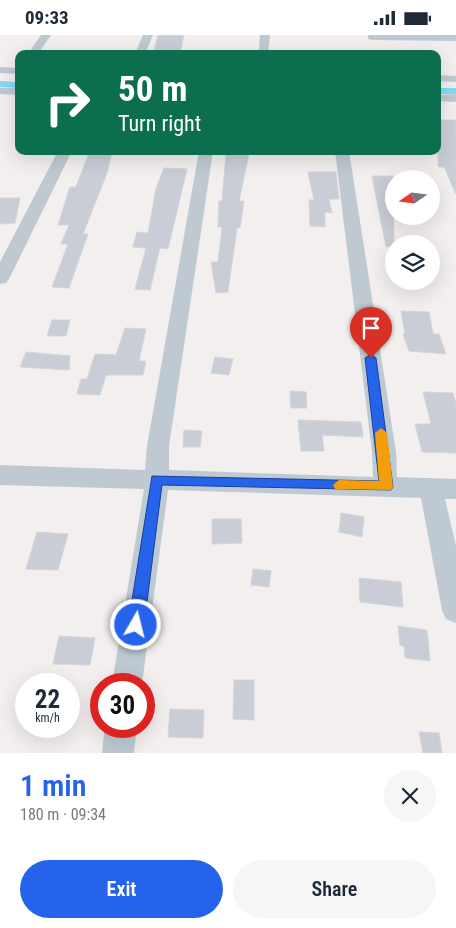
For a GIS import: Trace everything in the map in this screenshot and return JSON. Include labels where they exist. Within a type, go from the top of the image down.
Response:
[{"type":"street","points":[[36,50],[46,35]]},
{"type":"street","points":[[141,50],[148,35]]},
{"type":"street","points":[[264,50],[265,35]]},
{"type":"street","points":[[373,39],[456,38]]},
{"type":"street","points":[[0,70],[15,71]]},
{"type":"street","points":[[0,91],[15,91]]},
{"type":"street","points":[[441,98],[455,99]]},
{"type":"street","points":[[0,279],[63,155]]},
{"type":"street","points":[[130,673],[157,479],[158,446],[205,155]]},
{"type":"street","points":[[343,155],[384,452],[386,487]]},
{"type":"street","points":[[0,475],[456,489]]},
{"type":"street","points":[[430,488],[456,610]]},
{"type":"street","points":[[118,753],[120,738]]},
{"type":"building","points":[[158,35],[184,35],[181,50],[154,50]]},
{"type":"building","points":[[441,120],[456,120],[456,194],[444,167],[438,167],[438,155],[441,155]]},
{"type":"building","points":[[88,155],[112,155],[107,173],[83,234],[88,234],[69,288],[52,287],[68,244],[61,244],[69,225],[58,225],[70,187],[76,187]]},
{"type":"building","points":[[226,155],[249,155],[239,201],[244,201],[240,228],[237,228],[228,292],[216,293],[211,262],[218,262],[222,227],[218,227],[219,201],[222,201]]},
{"type":"building","points":[[164,168],[187,169],[168,249],[160,248],[150,290],[135,289],[146,248],[133,247],[137,232],[148,233],[156,189]]},
{"type":"building","points":[[308,172],[336,172],[339,199],[329,199],[332,213],[325,212],[325,227],[310,226],[309,200],[314,200]]},
{"type":"building","points":[[372,176],[385,176],[385,225],[394,225],[394,235],[385,235],[385,242]]},
{"type":"building","points":[[0,198],[20,198],[15,223],[0,224]]},
{"type":"building","points":[[401,311],[429,312],[433,334],[439,334],[446,354],[409,351],[403,334],[405,334]]},
{"type":"building","points":[[52,320],[70,320],[66,336],[47,336]]},
{"type":"building","points":[[125,328],[146,329],[139,361],[146,361],[143,375],[106,375],[100,395],[77,394],[81,379],[87,379],[95,354],[116,355]]},
{"type":"building","points":[[26,352],[70,356],[69,370],[20,367]]},
{"type":"building","points":[[215,357],[233,359],[229,375],[211,373]]},
{"type":"building","points":[[290,391],[306,392],[307,408],[291,408]]},
{"type":"building","points":[[423,392],[453,393],[456,403],[456,453],[422,452],[415,424],[431,424]]},
{"type":"building","points":[[298,420],[361,422],[363,437],[322,435],[324,451],[301,451]]},
{"type":"building","points":[[184,430],[202,431],[200,447],[183,447]]},
{"type":"building","points":[[341,513],[364,517],[362,537],[339,532]]},
{"type":"building","points":[[212,519],[241,519],[242,543],[212,544]]},
{"type":"building","points":[[37,532],[68,534],[58,570],[26,569]]},
{"type":"building","points":[[253,569],[271,571],[269,587],[251,585]]},
{"type":"building","points":[[359,578],[401,582],[403,607],[360,602]]},
{"type":"building","points":[[398,626],[427,630],[430,661],[405,658],[404,646],[400,645]]},
{"type":"building","points":[[59,636],[95,638],[90,665],[53,664]]},
{"type":"building","points":[[234,680],[254,680],[254,720],[233,719]]},
{"type":"building","points":[[170,709],[204,710],[203,738],[168,737]]},
{"type":"building","points":[[419,732],[439,733],[442,753],[423,753]]},
{"type":"waterway","points":[[0,84],[15,85]]},
{"type":"waterway","points":[[441,91],[456,91]]},
{"type":"slow traffic","points":[[339,485],[386,487],[381,433]]},
{"type":"route","points":[[136,625],[157,479],[386,487],[384,452],[371,358]]}]
